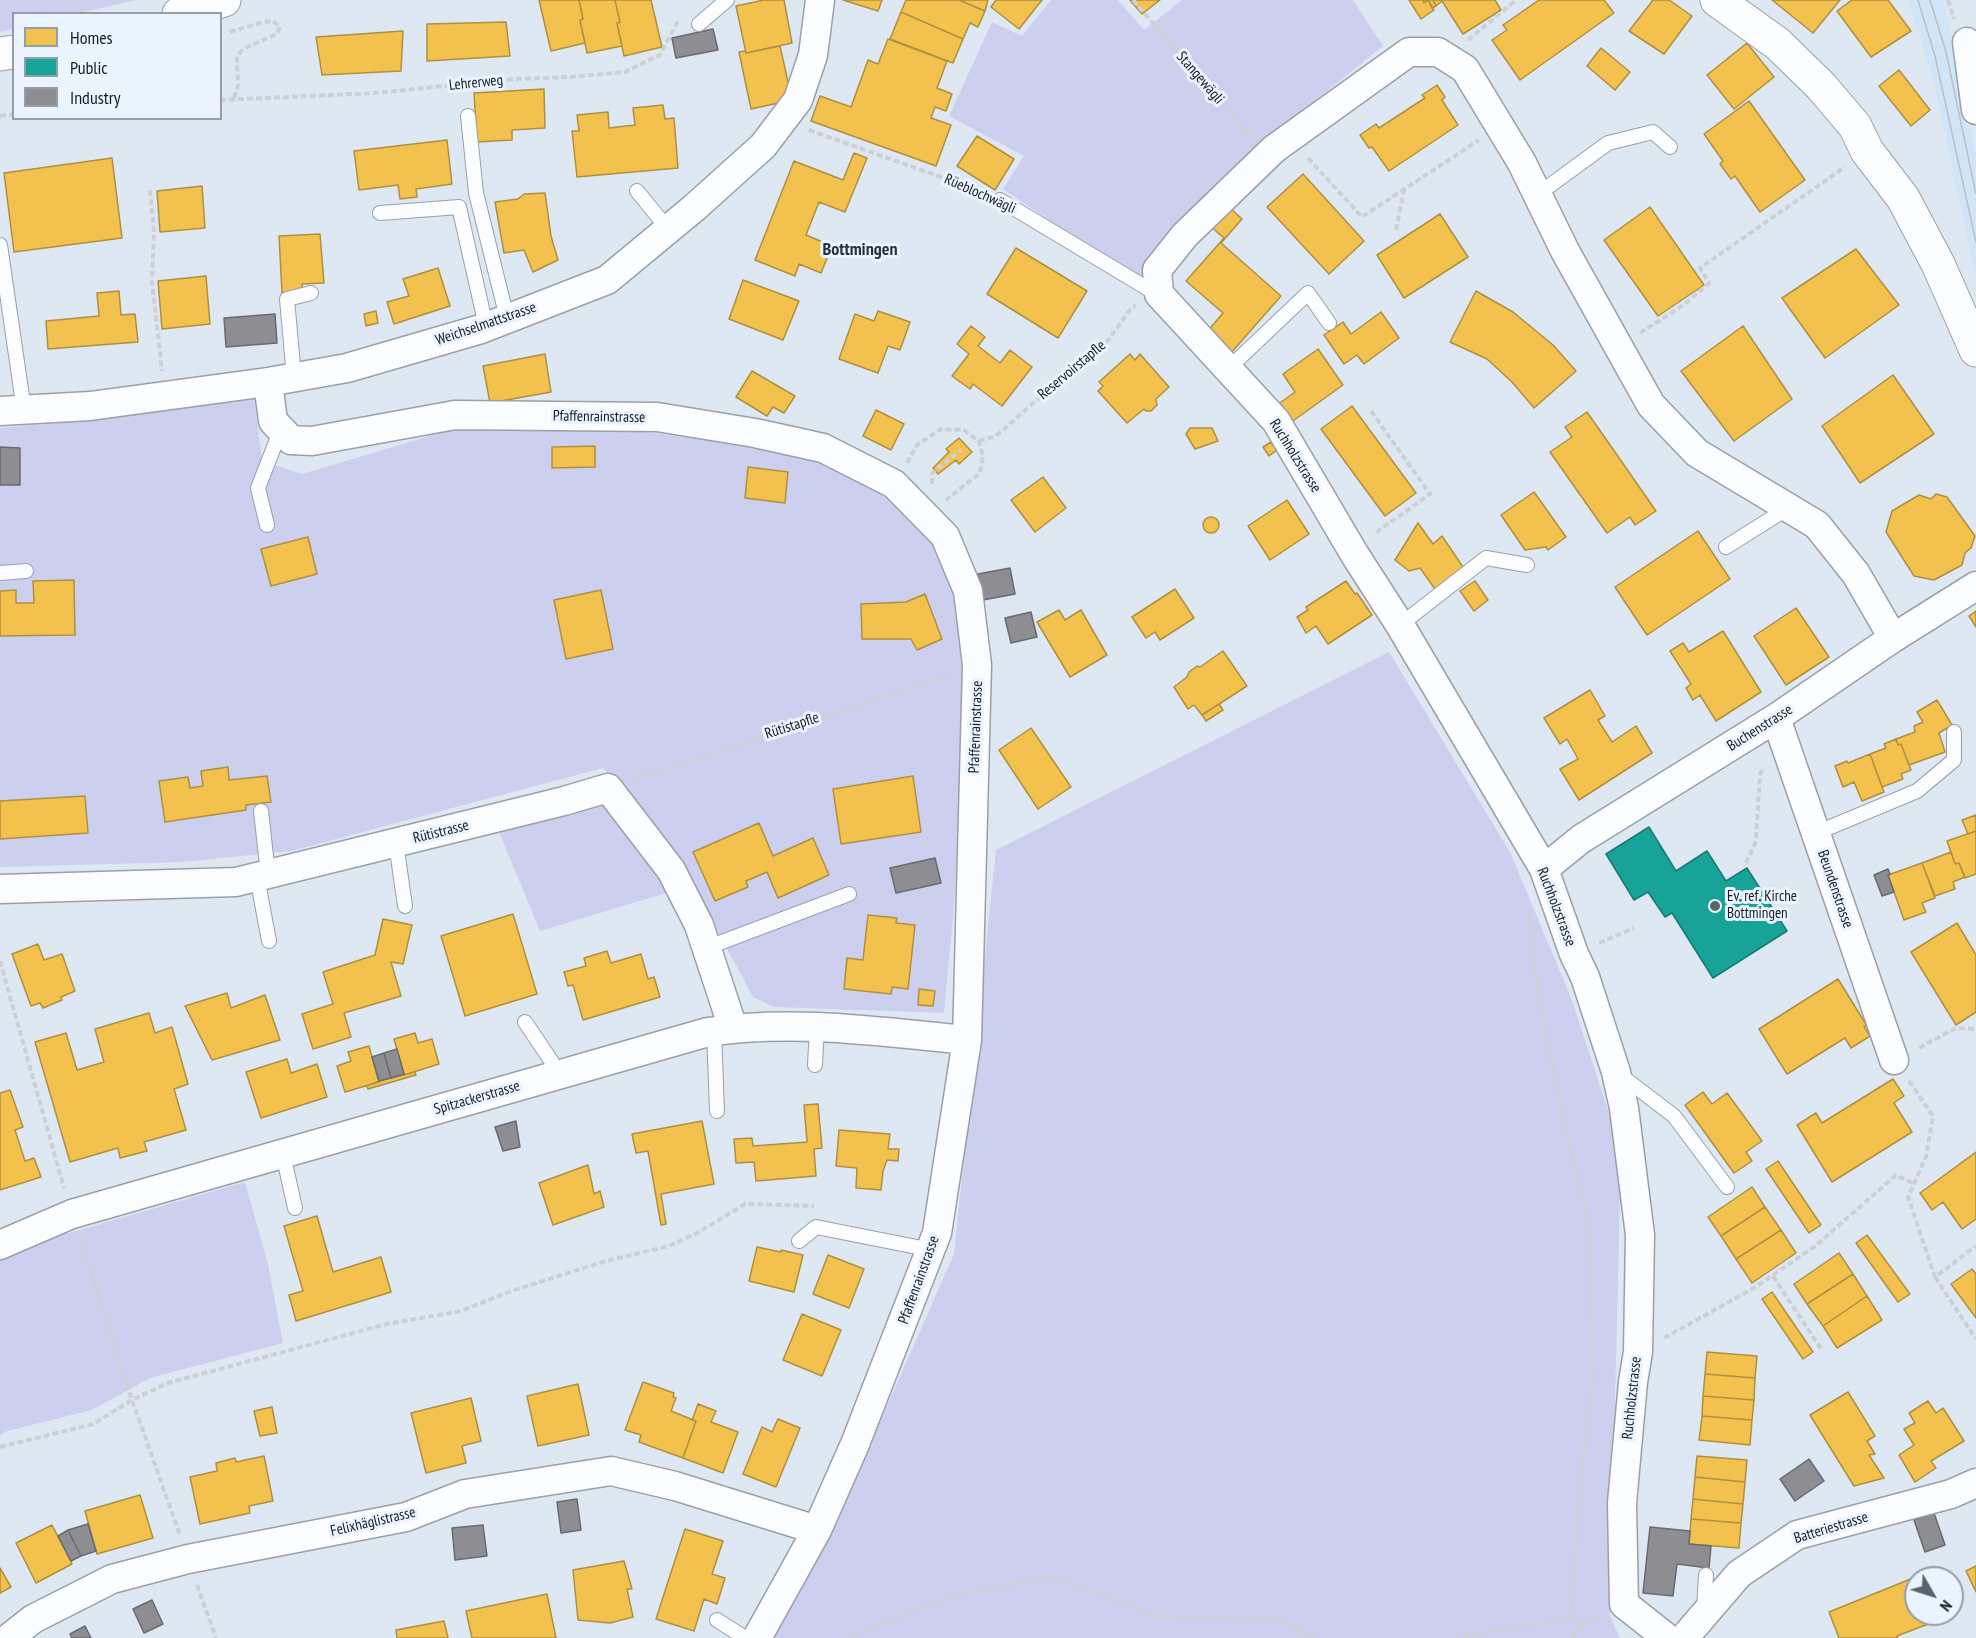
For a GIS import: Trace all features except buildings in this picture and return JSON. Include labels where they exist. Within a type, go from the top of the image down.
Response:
[{"type":"main road","points":[[185,12],[224,0]]},
{"type":"main road","points":[[1717,0],[1778,44],[1821,86],[1855,126],[1867,151],[1903,198],[1938,264],[1976,350]]},
{"type":"street","name":"Weichselmattstrasse","points":[[12,410],[90,406],[281,380],[347,368],[497,322],[608,280],[763,146],[798,100],[813,55],[820,0]]},
{"type":"street","points":[[1967,42],[1976,110]]},
{"type":"street","points":[[1162,298],[1159,294],[1157,270],[1185,235],[1267,155],[1409,52],[1438,52],[1466,69],[1522,164],[1565,252],[1651,405],[1697,453],[1817,525],[1850,566],[1893,638]]},
{"type":"street","name":"Ruchholzstrasse","points":[[1162,298],[1276,421],[1544,869],[1574,954],[1585,977],[1616,1072],[1624,1108],[1640,1235],[1638,1352],[1622,1503],[1623,1604]]},
{"type":"street","points":[[281,380],[273,421],[281,429]]},
{"type":"street","name":"Pfaffenrainstrasse","points":[[281,429],[291,440],[312,441],[455,415],[657,417],[755,433],[824,448],[894,484],[945,536],[968,591],[977,665],[967,1040],[937,1233],[855,1444],[817,1530],[757,1638]]},
{"type":"street","name":"Buchenstrasse","points":[[1544,869],[1581,838],[1778,725],[1893,638],[1976,586]]},
{"type":"street","name":"Beundenstrasse","points":[[1778,725],[1894,1060]]},
{"type":"street","points":[[608,788],[671,870],[699,925],[724,1030]]},
{"type":"street","name":"Rütistrasse","points":[[0,889],[236,882],[564,801],[608,788]]},
{"type":"street","name":"Spitzackerstrasse","points":[[0,1245],[72,1214],[560,1074],[724,1030],[797,1025],[967,1040]]},
{"type":"street","name":"Felixhäglistrasse","points":[[9,1638],[33,1620],[112,1579],[188,1559],[406,1517],[465,1494],[611,1471],[675,1486],[817,1530]]},
{"type":"street","name":"Batteriestrasse","points":[[1684,1638],[1739,1574],[1797,1535],[1951,1494],[1976,1483]]},
{"type":"street","points":[[1623,1604],[1667,1638]]},
{"type":"lane","points":[[699,24],[727,0]]},
{"type":"lane","points":[[468,116],[476,192],[497,322]]},
{"type":"lane","points":[[1537,195],[1608,143],[1653,132],[1670,147]]},
{"type":"lane","points":[[637,191],[668,229]]},
{"type":"lane","name":"Rüeblochwägli","points":[[1000,200],[1162,298]]},
{"type":"lane","points":[[380,213],[459,207],[497,322]]},
{"type":"lane","points":[[0,245],[12,410]]},
{"type":"lane","points":[[281,380],[287,299],[311,293]]},
{"type":"lane","points":[[1228,369],[1308,293],[1329,323]]},
{"type":"lane","points":[[267,525],[258,488],[281,429]]},
{"type":"lane","points":[[1726,547],[1788,508]]},
{"type":"lane","points":[[1400,625],[1486,558],[1527,565]]},
{"type":"lane","points":[[0,573],[26,570]]},
{"type":"lane","points":[[1816,833],[1917,791],[1954,760],[1954,732]]},
{"type":"lane","points":[[261,812],[262,876],[269,941]]},
{"type":"lane","points":[[396,843],[405,906]]},
{"type":"lane","points":[[706,948],[849,894]]},
{"type":"lane","points":[[525,1022],[560,1074]]},
{"type":"lane","points":[[814,1065],[817,1027]]},
{"type":"lane","points":[[717,1112],[724,1030]]},
{"type":"lane","points":[[1616,1072],[1674,1116],[1726,1186]]},
{"type":"lane","points":[[283,1154],[295,1208]]},
{"type":"lane","points":[[799,1241],[816,1227],[932,1250]]},
{"type":"lane","points":[[1704,1614],[1706,1575]]},
{"type":"lane","points":[[717,1620],[745,1638]]},
{"type":"path","name":"Stangewägli","points":[[1133,0],[1267,155]]},
{"type":"path","points":[[1451,60],[1467,41],[1516,0]]},
{"type":"path","name":"Lehrerweg","points":[[222,100],[375,93],[514,79],[625,72],[660,55],[678,20],[685,13]]},
{"type":"path","points":[[226,33],[260,22],[273,21],[280,27],[277,34],[243,49],[237,57],[238,85],[233,101]]},
{"type":"path","name":"Rüeblochwägli","points":[[782,121],[951,179],[1000,200]]},
{"type":"path","points":[[1290,138],[1362,217],[1500,127]]},
{"type":"path","points":[[1618,346],[1685,304],[1709,283],[1700,268],[1867,151]]},
{"type":"path","points":[[150,190],[154,232],[152,281],[165,396]]},
{"type":"path","points":[[1396,230],[1404,190]]},
{"type":"path","name":"Reservoirstapfle","points":[[979,441],[996,436],[1047,391],[1082,365],[1109,339],[1132,308],[1162,298]]},
{"type":"path","points":[[1352,549],[1430,494],[1371,411]]},
{"type":"path","points":[[894,484],[917,445],[941,429],[964,430],[979,441],[983,456],[980,472],[925,515]]},
{"type":"path","points":[[932,473],[961,450]]},
{"type":"path","name":"Rütistapfle","points":[[608,788],[977,665]]},
{"type":"path","points":[[1746,863],[1756,841],[1761,774],[1778,725]]},
{"type":"path","points":[[1529,911],[1538,993],[1568,1139],[1588,1222],[1593,1381],[1581,1473],[1571,1618]]},
{"type":"path","points":[[1574,954],[1634,928]]},
{"type":"path","points":[[0,961],[72,1214],[132,1400],[216,1638]]},
{"type":"path","points":[[1976,1029],[1956,1028],[1894,1060],[1934,1116],[1926,1157],[1908,1197],[1935,1277],[1976,1340]]},
{"type":"path","points":[[1638,1352],[1726,1305],[1773,1276],[1814,1247],[1896,1175],[1914,1184]]},
{"type":"path","points":[[0,1447],[93,1424],[132,1400],[168,1383],[387,1324],[461,1311],[532,1284],[606,1261],[669,1246],[699,1232],[745,1204],[818,1206]]},
{"type":"path","points":[[1935,1277],[1976,1246]]},
{"type":"path","points":[[1773,1276],[1821,1349]]},
{"type":"path","points":[[847,1638],[956,1595],[1050,1577],[1157,1616],[1281,1620],[1317,1638]]},
{"type":"path","points":[[1572,1638],[1584,1624],[1623,1604]]},
{"type":"path","points":[[1455,1638],[1571,1618],[1584,1624]]},
{"type":"shaded area","points":[[0,0],[136,0],[83,12],[12,12],[12,29],[0,32]]},
{"type":"shaded area","points":[[1051,0],[1118,0],[1144,30],[1182,0],[1353,0],[1383,46],[1235,165],[1180,219],[1139,281],[1003,189],[1024,156],[949,116],[992,22],[1022,36]]},
{"type":"shaded area","points":[[1908,0],[1943,0],[1976,155],[1976,278],[1934,83]]},
{"type":"shaded area","points":[[254,396],[262,461],[302,474],[463,426],[638,431],[729,443],[818,462],[884,496],[933,542],[955,598],[963,660],[960,806],[944,1013],[774,1007],[753,997],[703,904],[603,768],[291,851],[182,862],[0,867],[0,428],[104,419]]},
{"type":"shaded area","points":[[1389,652],[1510,852],[1572,1000],[1621,1150],[1610,1616],[1620,1638],[772,1638],[831,1533],[954,1254],[996,850]]},
{"type":"shaded area","points":[[604,797],[673,891],[540,931],[496,825]]},
{"type":"shaded area","points":[[245,1182],[268,1264],[283,1343],[150,1378],[92,1410],[7,1431],[0,1435],[0,1253]]},
{"type":"tram line","points":[[1918,0],[1935,56],[1976,242]]},
{"type":"tram line","points":[[1930,0],[1946,52],[1976,194]]},
{"type":"place","name":"Ev. ref. Kirche Bottmingen","points":[[1715,906]]},
{"type":"district","name":"Bottmingen","points":[[860,250]]}]
